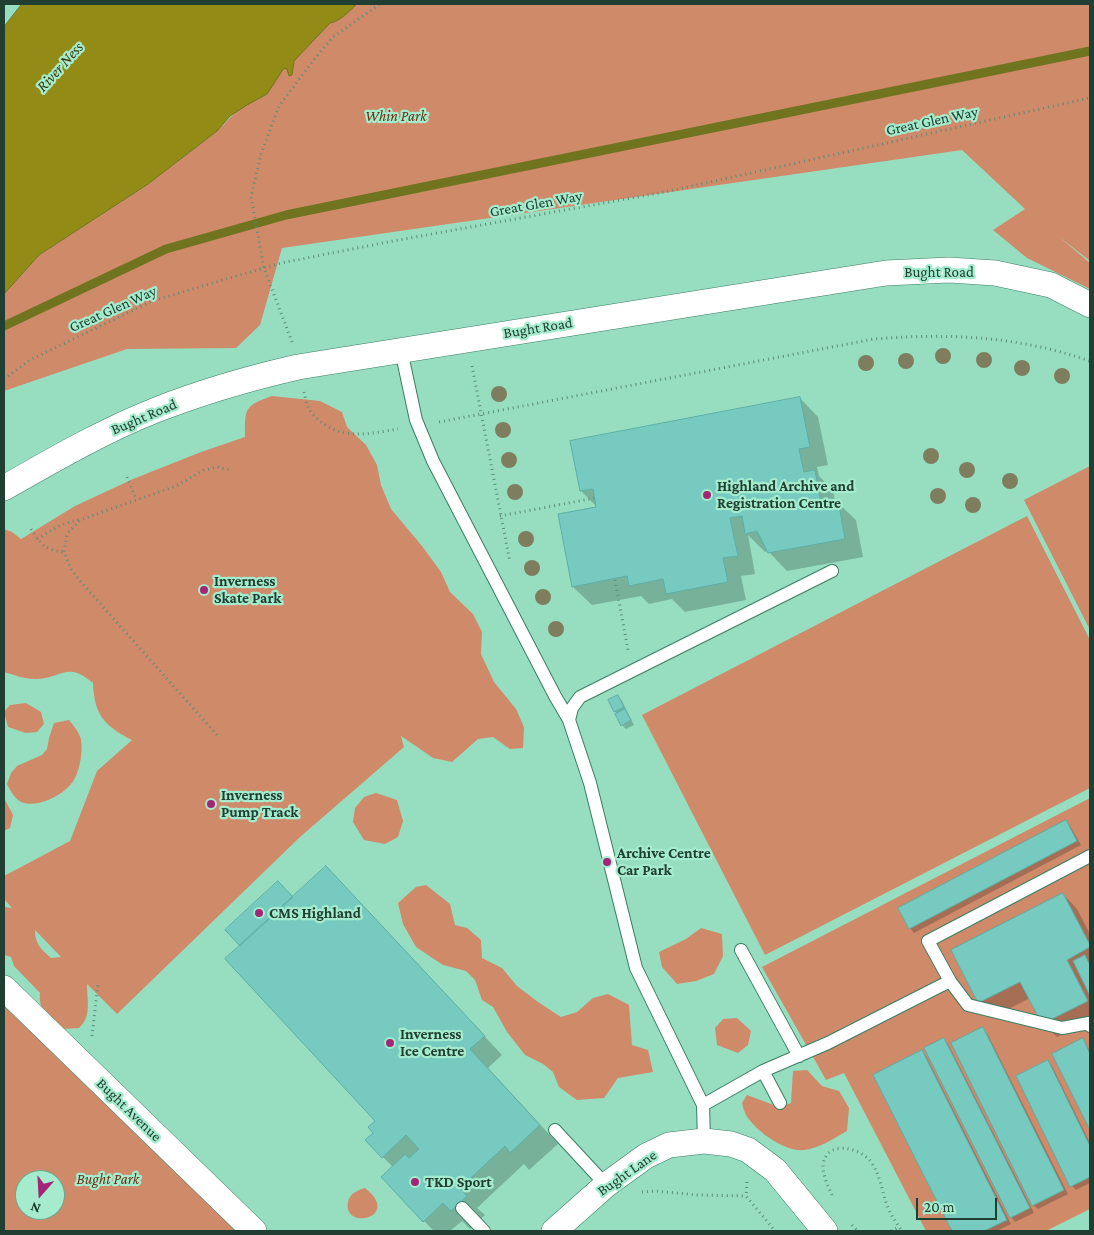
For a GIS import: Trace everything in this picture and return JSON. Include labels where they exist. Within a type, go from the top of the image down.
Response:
[{"type":"street","name":"Bught Road","points":[[4,488],[81,445],[156,410],[249,379],[298,367],[886,273],[948,270],[995,273],[1051,285],[1090,305]]},
{"type":"street","name":"Bught Avenue","points":[[4,988],[254,1231]]},
{"type":"street","name":"Bught Lane","points":[[554,1231],[606,1185],[646,1156],[668,1145],[704,1141],[731,1144],[748,1150],[775,1170],[825,1231]]},
{"type":"lane","points":[[401,350],[416,420],[433,461],[546,679],[570,720],[590,782],[636,968],[703,1105],[704,1141]]},
{"type":"lane","points":[[570,720],[572,708],[580,698],[832,571]]},
{"type":"lane","points":[[1090,856],[928,941],[950,981],[968,1005],[1062,1028],[1089,1023],[1090,1026]]},
{"type":"lane","points":[[741,950],[799,1056]]},
{"type":"lane","points":[[703,1105],[763,1071],[828,1043],[950,981]]},
{"type":"lane","points":[[763,1071],[780,1103]]},
{"type":"lane","points":[[555,1130],[606,1185]]},
{"type":"lane","points":[[462,1208],[484,1231]]},
{"type":"path","points":[[380,4],[333,37],[279,106],[261,154],[251,197],[264,268],[292,340],[308,407],[317,419],[329,427],[346,434],[363,434],[403,428]]},
{"type":"path","name":"Great Glen Way","points":[[4,380],[30,360],[152,301],[264,268],[384,242],[665,192],[1090,98]]},
{"type":"path","points":[[432,423],[874,339],[918,335],[972,336],[1015,341],[1064,352],[1090,361]]},
{"type":"path","points":[[37,539],[61,524],[80,520],[176,486],[204,470],[217,467],[230,470]]},
{"type":"path","points":[[127,478],[136,499]]},
{"type":"path","points":[[500,516],[595,498]]},
{"type":"path","points":[[80,520],[67,534],[64,552],[71,569],[217,735]]},
{"type":"path","points":[[31,529],[45,548],[64,552]]},
{"type":"path","points":[[615,580],[632,671]]},
{"type":"path","points":[[92,1040],[98,984]]},
{"type":"path","points":[[833,1197],[825,1180],[823,1165],[827,1154],[835,1149],[848,1148],[860,1153],[870,1161],[880,1178],[888,1208],[902,1231]]},
{"type":"path","points":[[748,1150],[746,1196],[775,1231]]},
{"type":"path","points":[[636,1193],[655,1191],[697,1195],[746,1196]]},
{"type":"path","points":[[849,1221],[858,1231]]},
{"type":"path","points":[[891,1231],[899,1227]]},
{"type":"green space","name":"Whin Park","points":[[347,4],[1090,4],[1090,261],[1058,236],[1090,263],[1090,289],[1027,258],[993,230],[1025,209],[962,150],[282,248],[260,325],[236,348],[127,349],[4,391],[4,294],[39,255],[148,184],[217,131],[313,35]]},
{"type":"green space","points":[[272,396],[320,401],[342,412],[347,427],[366,445],[377,465],[381,485],[391,509],[441,572],[450,592],[473,614],[482,632],[481,654],[494,682],[516,709],[524,727],[523,748],[510,749],[493,737],[478,739],[452,762],[433,758],[401,736],[404,747],[300,837],[117,1014],[87,984],[88,1008],[86,1019],[79,1028],[63,1029],[43,1010],[40,993],[14,966],[11,957],[4,955],[4,906],[12,908],[4,899],[4,876],[70,841],[97,771],[132,740],[114,730],[102,718],[98,711],[93,683],[84,676],[77,673],[64,672],[44,678],[31,679],[4,672],[4,529],[21,539],[75,506],[133,479],[245,437],[245,420],[248,409]],"holes":[[[35,930],[61,957],[51,958],[44,952],[37,943]]]},
{"type":"green space","points":[[1090,466],[1090,630],[1024,500]]},
{"type":"green space","points":[[1027,516],[1090,640],[1090,788],[765,955],[642,715]]},
{"type":"green space","points":[[26,703],[41,712],[44,724],[37,732],[26,733],[8,727],[4,712],[10,705]]},
{"type":"green space","points":[[69,720],[76,729],[82,744],[81,759],[75,778],[66,789],[51,799],[28,804],[21,802],[14,796],[7,784],[11,773],[17,766],[42,755],[47,749],[54,723]]},
{"type":"green space","points":[[376,793],[397,800],[403,821],[398,837],[385,844],[364,840],[353,822],[355,808],[364,797]]},
{"type":"green space","points":[[4,798],[13,815],[10,828],[4,831]]},
{"type":"green space","points":[[1090,798],[1090,1209],[1046,1231],[926,1231],[844,1073],[826,1080],[762,967]]},
{"type":"green space","points":[[426,885],[450,904],[455,925],[467,928],[481,940],[482,958],[502,968],[517,986],[561,1017],[577,1012],[593,998],[608,994],[629,1005],[632,1045],[648,1050],[653,1072],[618,1078],[604,1098],[577,1100],[559,1087],[553,1072],[543,1064],[525,1055],[507,1032],[493,1007],[482,1000],[475,980],[466,971],[443,965],[416,947],[403,924],[398,903],[416,887]]},
{"type":"green space","points":[[701,928],[722,934],[723,956],[714,974],[696,981],[677,984],[662,967],[659,952],[686,939]]},
{"type":"green space","name":"Bught Park","points":[[4,1006],[236,1231],[4,1231]]},
{"type":"green space","points":[[737,1018],[751,1031],[748,1045],[738,1053],[717,1045],[715,1028],[723,1019]]},
{"type":"green space","points":[[807,1070],[822,1086],[839,1091],[849,1108],[847,1131],[816,1147],[796,1150],[779,1144],[756,1128],[746,1115],[742,1103],[747,1095],[779,1107],[791,1103],[793,1071]]},
{"type":"green space","points":[[365,1188],[375,1198],[378,1207],[375,1213],[368,1217],[353,1216],[349,1211],[349,1199],[354,1193]]},
{"type":"water","name":"River Ness","points":[[22,4],[357,4],[341,18],[330,23],[294,61],[292,75],[289,76],[287,69],[284,68],[267,94],[230,116],[217,131],[148,184],[39,255],[4,294],[4,27]]},
{"type":"building","name":"Highland Archive and Registration Centre","points":[[800,397],[810,447],[799,449],[804,472],[815,470],[821,504],[838,500],[845,539],[768,553],[757,531],[745,534],[742,516],[730,518],[738,556],[723,558],[728,582],[666,594],[663,579],[629,586],[627,576],[572,587],[558,514],[596,507],[593,489],[580,491],[570,441]]},
{"type":"building","points":[[618,695],[624,707],[614,712],[608,700]]},
{"type":"building","points":[[625,709],[631,720],[621,726],[615,714]]},
{"type":"building","points":[[1066,820],[1077,841],[909,929],[898,908]]},
{"type":"building","name":"Inverness Ice Centre","points":[[326,866],[485,1036],[470,1049],[540,1125],[510,1153],[505,1146],[460,1188],[467,1196],[451,1211],[443,1203],[423,1222],[381,1177],[405,1154],[409,1158],[419,1149],[406,1135],[382,1158],[365,1140],[373,1133],[368,1127],[375,1121],[225,959]]},
{"type":"building","name":"CMS Highland","points":[[278,881],[293,897],[240,946],[225,930]]},
{"type":"building","points":[[1063,893],[1090,945],[1090,947],[1067,960],[1088,1001],[1042,1024],[1020,982],[978,1003],[951,950]]},
{"type":"building","points":[[1085,955],[1090,965],[1090,996],[1073,961]]},
{"type":"building","points":[[983,1027],[1064,1190],[1032,1206],[951,1043]]},
{"type":"building","points":[[944,1038],[1030,1208],[1010,1218],[924,1048]]},
{"type":"building","points":[[1083,1038],[1090,1054],[1090,1130],[1052,1054]]},
{"type":"building","points":[[922,1050],[1007,1220],[984,1231],[952,1231],[873,1075]]},
{"type":"building","points":[[1048,1060],[1090,1146],[1090,1177],[1070,1187],[1016,1076]]},
{"type":"waterway","points":[[4,326],[166,249],[286,215],[1090,51]]},
{"type":"place","name":"Highland Archive and Registration Centre","points":[[707,495]]},
{"type":"place","name":"Inverness Skate Park","points":[[204,590]]},
{"type":"place","name":"Inverness Pump Track","points":[[211,804]]},
{"type":"place","name":"Archive Centre Car Park","points":[[607,862]]},
{"type":"place","name":"CMS Highland","points":[[259,913]]},
{"type":"place","name":"Inverness Ice Centre","points":[[390,1043]]},
{"type":"place","name":"TKD Sport","points":[[415,1182]]}]
